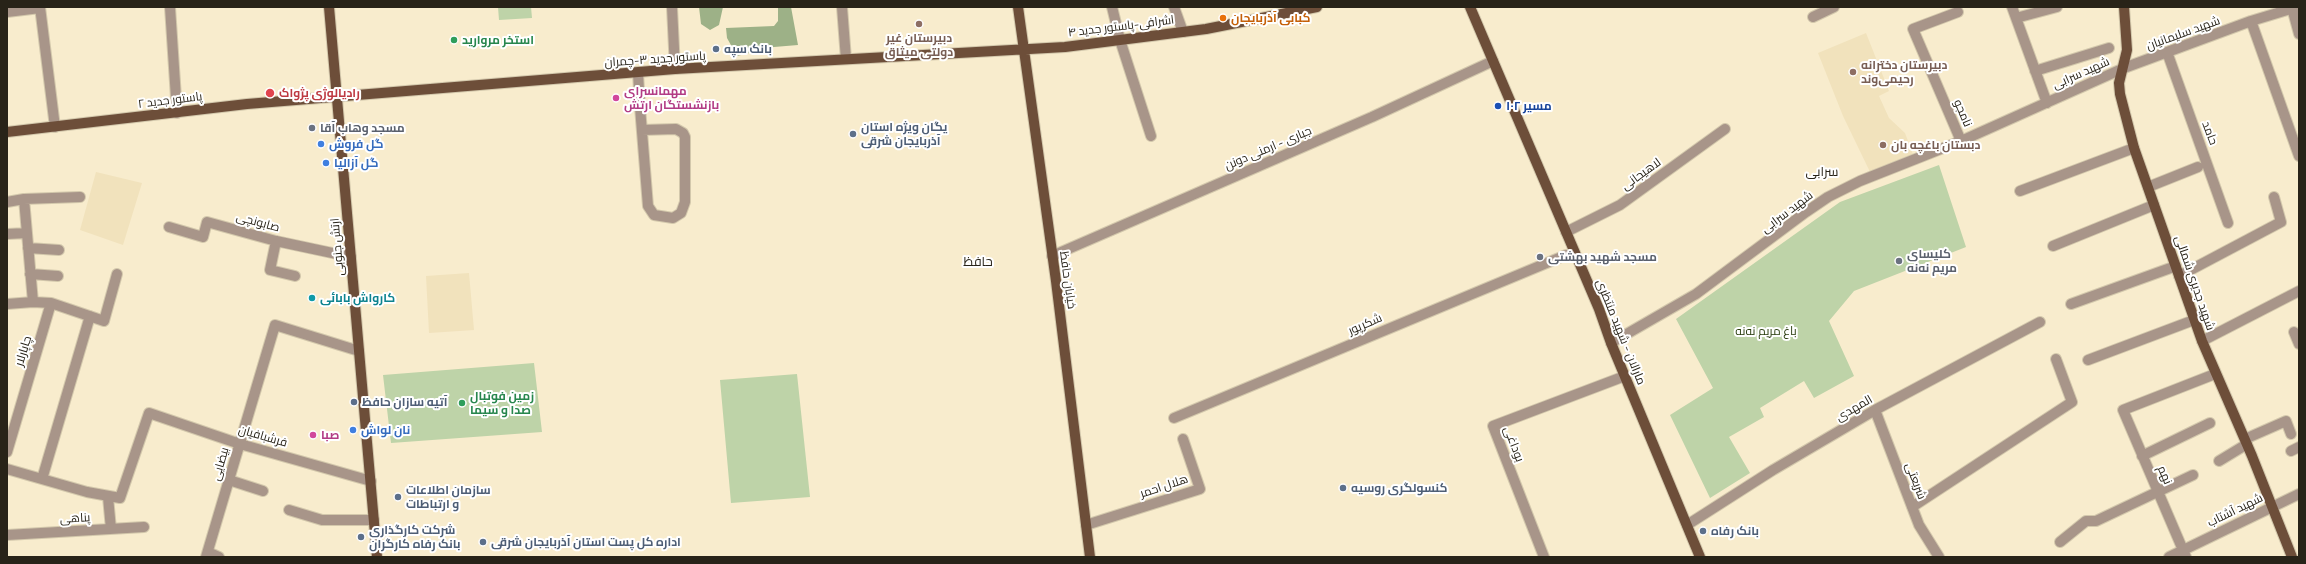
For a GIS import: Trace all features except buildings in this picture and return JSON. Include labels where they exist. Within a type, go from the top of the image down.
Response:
[{"type":"main road","name":"ارتش جنوبی","points":[[329,7],[378,557]]},
{"type":"main road","name":"خیابان حافظ","points":[[1018,7],[1052,256],[1090,557]]},
{"type":"main road","name":"اشرافی-پاستور جدید ۴","points":[[1023,51],[1183,32],[1317,7]]},
{"type":"main road","name":"مارالان - شهید منتظری","points":[[1470,7],[1566,232],[1700,557]]},
{"type":"main road","name":"شهید جدیری شمالی","points":[[2124,7],[2126,50],[2124,68],[2119,83],[2120,94],[2134,148],[2202,341],[2215,374],[2246,441],[2292,557]]},
{"type":"main road","name":"پاستور جدید ۳-چمران","points":[[336,97],[675,69],[1023,51]]},
{"type":"main road","name":"پاستور جدید ۲","points":[[7,132],[177,112],[336,97]]},
{"type":"street","points":[[170,7],[177,112]]},
{"type":"street","points":[[672,7],[675,69]]},
{"type":"street","points":[[842,7],[846,59]]},
{"type":"street","points":[[1112,7],[1120,40],[1151,136]]},
{"type":"street","points":[[1174,7],[1183,32]]},
{"type":"street","points":[[1813,17],[1834,7]]},
{"type":"street","points":[[2012,7],[2047,103]]},
{"type":"street","points":[[2016,18],[2057,7]]},
{"type":"street","points":[[7,12],[40,8],[55,127]]},
{"type":"street","points":[[2295,8],[2299,34]]},
{"type":"street","name":"شهید سلیمانیان","points":[[2124,68],[2251,21],[2295,8]]},
{"type":"street","name":"نامجو","points":[[1958,12],[1913,29],[1961,141]]},
{"type":"street","points":[[2251,21],[2299,156]]},
{"type":"street","points":[[2035,71],[2109,48]]},
{"type":"street","name":"حامد","points":[[2167,52],[2228,223]]},
{"type":"street","name":"جباری - ارمنی دونن","points":[[1052,256],[1372,117],[1493,61]]},
{"type":"street","name":"شهید سرابی","points":[[1611,343],[1696,294],[1828,197],[1860,181],[1961,141],[2124,68]]},
{"type":"street","points":[[638,73],[642,130],[648,206],[654,215],[673,218],[681,213],[685,202],[685,137],[683,133],[676,129],[642,130]]},
{"type":"street","name":"لاهیجانی","points":[[1566,232],[1620,205],[1725,129]]},
{"type":"street","points":[[2020,191],[2134,148]]},
{"type":"street","points":[[2148,187],[2198,167]]},
{"type":"street","points":[[2179,276],[2281,222],[2274,197]]},
{"type":"street","points":[[7,202],[24,199],[80,198]]},
{"type":"street","points":[[24,199],[33,302]]},
{"type":"street","points":[[2054,246],[2154,205]]},
{"type":"street","name":"صابونچی","points":[[169,227],[203,237],[207,222],[276,241],[351,257]]},
{"type":"street","points":[[7,234],[27,233]]},
{"type":"street","points":[[276,241],[270,270],[295,276]]},
{"type":"street","points":[[28,248],[59,250]]},
{"type":"street","name":"شکرپور","points":[[1174,418],[1566,255]]},
{"type":"street","points":[[2071,304],[2176,266]]},
{"type":"street","points":[[30,274],[58,276]]},
{"type":"street","points":[[7,304],[33,302],[51,303],[104,321],[117,274]]},
{"type":"street","points":[[2202,341],[2299,291]]},
{"type":"street","name":"چاپارلار","points":[[7,452],[51,303]]},
{"type":"street","points":[[42,479],[90,316]]},
{"type":"street","points":[[2088,360],[2194,320]]},
{"type":"street","name":"المهدی","points":[[1687,525],[1773,470],[1875,410],[2040,322]]},
{"type":"street","name":"بیضایی","points":[[207,554],[275,325],[359,351]]},
{"type":"street","points":[[2294,332],[2299,344]]},
{"type":"street","points":[[1912,507],[2072,402],[2056,359]]},
{"type":"street","name":"نهم","points":[[2185,554],[2123,410],[2215,374]]},
{"type":"street","name":"بوداغی","points":[[1544,557],[1493,426],[1625,376]]},
{"type":"street","name":"شریعتی","points":[[1875,410],[1919,525],[1939,557]]},
{"type":"street","name":"فرشبافیان","points":[[108,497],[120,498],[148,413],[240,444],[371,481]]},
{"type":"street","points":[[2219,461],[2246,441],[2286,420],[2291,434]]},
{"type":"street","points":[[2142,456],[2210,423]]},
{"type":"street","name":"هلال احمر","points":[[1086,525],[1200,488],[1183,439]]},
{"type":"street","points":[[7,469],[108,497],[111,529]]},
{"type":"street","points":[[2060,542],[2086,521],[2096,521],[2193,475]]},
{"type":"street","points":[[229,480],[263,491]]},
{"type":"street","name":"شهید آشتاب","points":[[2169,557],[2185,554],[2272,506],[2299,494]]},
{"type":"street","points":[[289,510],[322,520],[374,520]]},
{"type":"street","name":"پناهی","points":[[7,535],[144,527]]},
{"type":"street","points":[[207,554],[219,557]]},
{"type":"shaded area","points":[[1866,33],[1889,91],[1879,96],[1889,118],[1905,133],[1914,157],[1871,174],[1843,116],[1818,53]]},
{"type":"shaded area","points":[[96,172],[142,183],[123,245],[80,230]]},
{"type":"shaded area","points":[[469,273],[474,330],[429,333],[426,276]]},
{"type":"green space","points":[[498,7],[531,7],[532,18],[499,20]]},
{"type":"green space","points":[[699,7],[723,7],[719,25],[710,30],[701,24]]},
{"type":"green space","points":[[778,7],[791,7],[798,45],[774,47],[737,56],[727,38],[726,28],[774,26],[778,21]]},
{"type":"green space","name":"باغ مریم نه‌نه","points":[[1939,165],[1966,247],[1854,291],[1829,321],[1854,376],[1814,398],[1804,381],[1760,408],[1764,417],[1729,437],[1750,473],[1710,498],[1670,415],[1713,388],[1676,319],[1840,202]]},
{"type":"green space","name":"زمین فوتبال صدا و سیما","points":[[534,363],[542,432],[391,443],[383,375]]},
{"type":"green space","points":[[797,374],[810,497],[731,503],[720,380]]},
{"type":"place","name":"کبابی آذربایجان","points":[[1223,18]]},
{"type":"place","name":"دبیرستان غیر دولتی میثاق","points":[[919,24]]},
{"type":"place","name":"استخر مروارید","points":[[454,40]]},
{"type":"place","name":"بانک سپه","points":[[716,49]]},
{"type":"place","name":"دبیرستان دخترانه رحیمی‌وند","points":[[1853,72]]},
{"type":"place","name":"رادیالوژی پژواک","points":[[270,93]]},
{"type":"place","name":"مهمانسرای بازنشستگان ارتش","points":[[616,98]]},
{"type":"place","name":"مسیر ۱۰۲","points":[[1498,106]]},
{"type":"place","name":"مسجد وهاب آقا","points":[[312,128]]},
{"type":"place","name":"یگان ویژه استان آذربایجان شرقی","points":[[853,134]]},
{"type":"place","name":"گل فروش","points":[[321,144]]},
{"type":"place","name":"دبستان باغچه بان","points":[[1883,145]]},
{"type":"place","name":"گل آزالیا","points":[[326,163]]},
{"type":"place","name":"مسجد شهید بهشتی","points":[[1540,257]]},
{"type":"place","name":"کلیسای مریم نه‌نه","points":[[1899,261]]},
{"type":"place","name":"کارواش بابائی","points":[[312,298]]},
{"type":"place","name":"آتیه سازان حافظ","points":[[354,402]]},
{"type":"place","name":"زمین فوتبال صدا و سیما","points":[[462,403]]},
{"type":"place","name":"نان لواش","points":[[353,430]]},
{"type":"place","name":"صبا","points":[[313,435]]},
{"type":"place","name":"کنسولگری روسیه","points":[[1343,488]]},
{"type":"place","name":"سازمان اطلاعات و ارتباطات","points":[[398,497]]},
{"type":"place","name":"بانک رفاه","points":[[1703,531]]},
{"type":"place","name":"شرکت کارگذاری بانک رفاه کارگران","points":[[361,537]]},
{"type":"place","name":"اداره کل پست استان آذربایجان شرقی","points":[[483,542]]},
{"type":"district","name":"سرابی","points":[[1822,172]]},
{"type":"district","name":"حافظ","points":[[978,262]]}]
